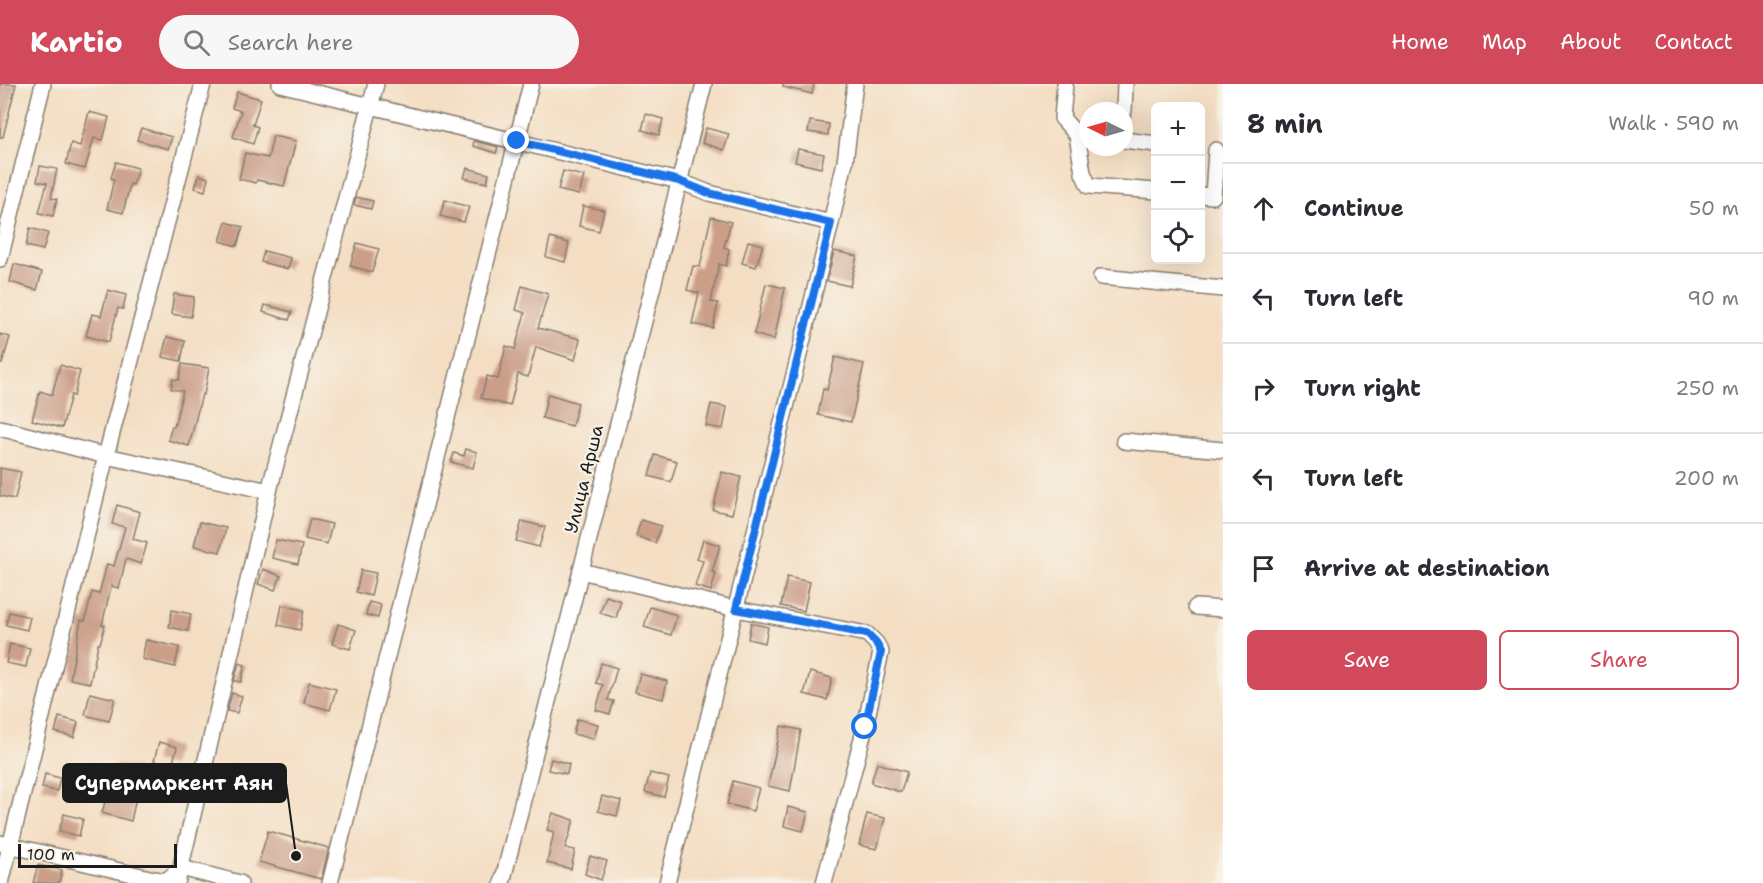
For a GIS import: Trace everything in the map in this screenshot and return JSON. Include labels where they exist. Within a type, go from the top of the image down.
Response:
[{"type":"street","points":[[0,259],[43,84]]},
{"type":"street","points":[[1,883],[5,845],[203,84]]},
{"type":"street","points":[[280,84],[679,181],[709,193],[831,223]]},
{"type":"street","points":[[179,876],[269,491],[376,84]]},
{"type":"street","points":[[330,883],[531,84]]},
{"type":"street","name":"Улица Арша","points":[[502,883],[704,84]]},
{"type":"street","points":[[667,883],[831,223],[845,162],[855,84]]},
{"type":"street","points":[[1065,84],[1062,118],[1079,132]]},
{"type":"street","points":[[1124,102],[1125,84]]},
{"type":"street","points":[[1133,141],[1151,143]]},
{"type":"street","points":[[1205,195],[1213,196],[1220,149]]},
{"type":"street","points":[[1083,156],[1083,172],[1089,186],[1151,191]]},
{"type":"street","points":[[1101,277],[1223,289]]},
{"type":"street","points":[[0,428],[106,456],[269,491]]},
{"type":"street","points":[[1124,441],[1223,450]]},
{"type":"street","points":[[581,571],[736,609],[867,634],[876,643],[881,652],[865,727],[824,883]]},
{"type":"street","points":[[1196,607],[1223,609]]},
{"type":"street","points":[[5,845],[154,879],[166,880],[179,876],[240,883]]},
{"type":"building","points":[[0,84],[16,84],[3,137],[0,137]]},
{"type":"building","points":[[783,84],[814,84],[812,94],[783,87]]},
{"type":"building","points":[[237,92],[261,99],[253,125],[258,127],[253,144],[233,137],[241,111],[232,108]]},
{"type":"building","points":[[89,112],[109,117],[103,140],[94,138],[85,169],[66,164],[71,143],[80,146]]},
{"type":"building","points":[[646,114],[663,119],[659,135],[642,130]]},
{"type":"building","points":[[810,121],[829,124],[828,135],[808,132]]},
{"type":"building","points":[[141,128],[172,137],[168,149],[137,140]]},
{"type":"building","points":[[706,128],[729,134],[724,150],[702,143]]},
{"type":"building","points":[[273,136],[296,141],[284,186],[239,179],[245,153],[268,158]]},
{"type":"building","points":[[474,141],[498,147],[496,153],[473,146]]},
{"type":"building","points":[[798,149],[824,154],[821,168],[795,162]]},
{"type":"building","points":[[116,162],[138,168],[133,185],[130,184],[123,213],[107,209],[114,179],[111,178]]},
{"type":"building","points":[[40,166],[57,169],[51,198],[57,199],[53,216],[39,213],[47,183],[37,181]]},
{"type":"building","points":[[467,168],[489,174],[487,183],[464,178]]},
{"type":"building","points":[[563,171],[584,176],[579,195],[558,190]]},
{"type":"building","points":[[199,175],[208,178],[205,191],[195,188]]},
{"type":"building","points":[[356,197],[373,201],[371,209],[354,205]]},
{"type":"building","points":[[445,200],[469,207],[464,222],[440,216]]},
{"type":"building","points":[[583,206],[604,210],[599,231],[579,226]]},
{"type":"building","points":[[711,217],[731,222],[724,247],[729,249],[726,266],[719,264],[711,302],[718,303],[713,328],[692,324],[699,293],[687,290],[693,266],[700,267]]},
{"type":"building","points":[[226,222],[243,227],[237,246],[220,241]]},
{"type":"building","points":[[30,228],[48,233],[43,250],[26,246]]},
{"type":"building","points":[[550,238],[569,243],[565,262],[546,257]]},
{"type":"building","points":[[748,241],[763,245],[756,267],[742,263]]},
{"type":"building","points":[[357,243],[379,249],[372,272],[350,266]]},
{"type":"building","points":[[264,251],[291,258],[288,269],[261,262]]},
{"type":"building","points":[[834,251],[857,256],[850,286],[827,281]]},
{"type":"building","points":[[14,264],[42,272],[37,290],[10,282]]},
{"type":"building","points":[[766,284],[785,288],[774,340],[754,334]]},
{"type":"building","points":[[522,286],[548,294],[538,328],[580,339],[575,360],[536,347],[528,377],[518,374],[510,406],[481,398],[487,376],[498,379],[506,346],[515,349],[525,313],[516,310]]},
{"type":"building","points":[[108,290],[126,295],[123,309],[118,308],[109,342],[86,336],[92,314],[101,316]]},
{"type":"building","points":[[174,294],[194,297],[191,317],[171,314]]},
{"type":"building","points":[[265,305],[292,312],[289,320],[263,312]]},
{"type":"building","points":[[0,334],[10,337],[2,364],[0,364]]},
{"type":"building","points":[[167,337],[185,341],[181,361],[162,357]]},
{"type":"building","points":[[835,357],[864,364],[851,422],[818,415],[823,389],[827,390]]},
{"type":"building","points":[[182,364],[209,368],[204,395],[202,394],[189,446],[168,440],[172,426],[174,427],[183,391],[171,389],[173,379],[179,380]]},
{"type":"building","points":[[60,365],[80,371],[74,396],[71,395],[62,428],[32,420],[40,391],[52,395]]},
{"type":"building","points":[[548,394],[578,403],[572,426],[542,418]]},
{"type":"building","points":[[711,404],[727,407],[723,429],[706,426]]},
{"type":"building","points":[[466,449],[477,452],[473,468],[451,462],[454,453],[464,456]]},
{"type":"building","points":[[655,455],[677,461],[671,482],[649,476]]},
{"type":"building","points":[[0,468],[21,472],[15,499],[0,496]]},
{"type":"building","points":[[722,472],[741,477],[732,514],[713,510]]},
{"type":"building","points":[[117,505],[140,512],[133,539],[147,543],[141,564],[126,559],[119,588],[111,586],[102,625],[105,625],[100,644],[98,644],[90,683],[70,679],[81,620],[85,621],[92,592],[99,594],[107,564],[114,566],[125,527],[112,524]]},
{"type":"building","points":[[310,519],[332,524],[327,544],[305,539]]},
{"type":"building","points":[[641,520],[661,526],[655,543],[636,536]]},
{"type":"building","points":[[522,521],[545,527],[539,547],[516,541]]},
{"type":"building","points":[[200,522],[226,528],[220,552],[194,546]]},
{"type":"building","points":[[276,540],[302,545],[298,564],[272,558]]},
{"type":"building","points":[[703,540],[720,545],[712,572],[716,573],[711,591],[695,586],[703,561],[697,559]]},
{"type":"building","points":[[263,569],[281,576],[275,590],[258,584]]},
{"type":"building","points":[[361,570],[376,573],[371,596],[356,592]]},
{"type":"building","points":[[787,577],[810,582],[804,611],[781,606]]},
{"type":"building","points":[[606,596],[621,601],[616,618],[600,613]]},
{"type":"building","points":[[369,602],[381,605],[378,618],[366,615]]},
{"type":"building","points":[[282,605],[304,610],[300,630],[278,625]]},
{"type":"building","points":[[650,607],[677,615],[671,635],[644,627]]},
{"type":"building","points":[[172,610],[191,614],[188,631],[169,627]]},
{"type":"building","points":[[9,612],[30,617],[27,630],[6,625]]},
{"type":"building","points":[[751,623],[768,627],[765,643],[748,639]]},
{"type":"building","points":[[338,624],[356,630],[350,649],[332,644]]},
{"type":"building","points":[[146,640],[179,647],[175,667],[142,659]]},
{"type":"building","points":[[10,644],[30,648],[26,667],[6,663]]},
{"type":"building","points":[[239,663],[245,665],[241,682],[234,681]]},
{"type":"building","points":[[601,663],[617,668],[608,700],[614,701],[610,714],[596,710],[603,685],[596,683]]},
{"type":"building","points":[[810,672],[832,678],[827,700],[804,694]]},
{"type":"building","points":[[640,674],[667,681],[663,699],[635,692]]},
{"type":"building","points":[[309,682],[336,689],[330,710],[304,703]]},
{"type":"building","points":[[90,693],[115,699],[109,721],[85,715]]},
{"type":"building","points":[[232,693],[242,696],[237,713],[227,711]]},
{"type":"building","points":[[59,717],[78,722],[74,737],[55,732]]},
{"type":"building","points":[[577,719],[598,724],[594,739],[573,734]]},
{"type":"building","points":[[781,726],[801,730],[790,791],[768,786]]},
{"type":"building","points":[[159,742],[177,747],[172,766],[154,761]]},
{"type":"building","points":[[551,759],[569,764],[567,774],[548,770]]},
{"type":"building","points":[[877,763],[907,772],[901,792],[871,783]]},
{"type":"building","points":[[117,764],[142,770],[131,821],[102,813],[108,790],[84,784],[89,767],[114,773]]},
{"type":"building","points":[[650,773],[669,778],[664,797],[645,792]]},
{"type":"building","points":[[45,774],[60,778],[57,791],[42,788]]},
{"type":"building","points":[[733,781],[759,788],[753,811],[727,804]]},
{"type":"building","points":[[602,796],[621,801],[617,816],[598,811]]},
{"type":"building","points":[[788,807],[808,812],[803,831],[784,826]]},
{"type":"building","points":[[553,813],[574,820],[565,848],[575,850],[571,869],[547,863],[554,832],[547,830]]},
{"type":"building","points":[[64,814],[83,819],[79,836],[59,831]]},
{"type":"building","points":[[867,814],[885,818],[877,849],[859,845]]},
{"type":"building","points":[[268,831],[329,848],[321,879],[259,862]]},
{"type":"building","points":[[590,856],[607,861],[601,880],[585,874]]},
{"type":"building","points":[[38,865],[62,870],[59,883],[33,883]]},
{"type":"place","name":"Супермаркент Аян","points":[[296,856]]},
{"type":"route","points":[[517,141],[679,181],[709,193],[831,223],[736,609],[867,634],[881,652],[865,727]]}]
